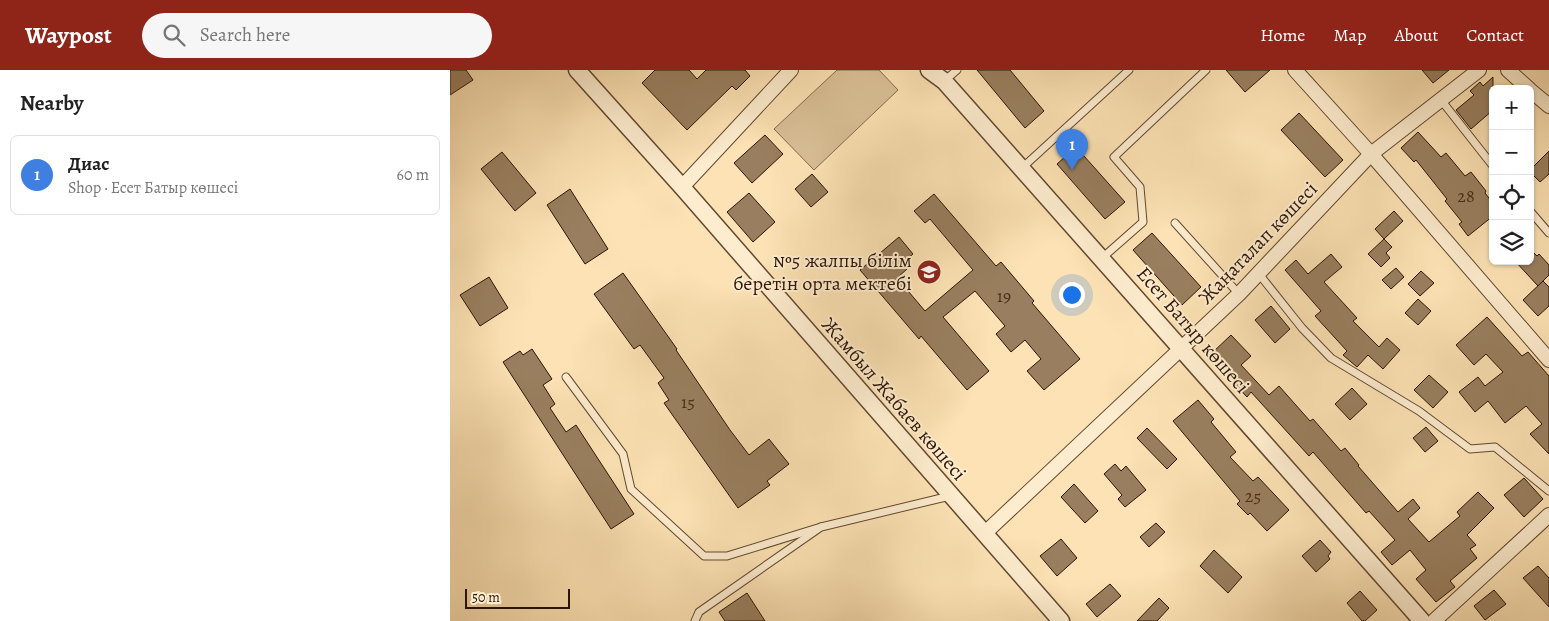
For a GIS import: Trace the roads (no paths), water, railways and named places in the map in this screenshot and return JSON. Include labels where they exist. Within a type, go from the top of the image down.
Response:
[{"type":"street","name":"Жамбыл Жабаев көшесі","points":[[577,70],[1060,621]]},
{"type":"street","points":[[682,188],[791,70]]},
{"type":"street","name":"Есет Батыр көшесі","points":[[929,70],[944,81],[1422,621]]},
{"type":"street","points":[[1295,70],[1371,154],[1549,360]]},
{"type":"street","name":"Жаңаталап көшесі","points":[[984,534],[1239,294],[1371,154],[1479,70]]},
{"type":"street","points":[[1508,70],[1525,85]]},
{"type":"street","points":[[1534,93],[1549,106]]},
{"type":"street","points":[[1434,621],[1549,515]]},
{"type":"lane","points":[[944,81],[957,70]]},
{"type":"lane","points":[[1021,168],[1129,70]]},
{"type":"lane","points":[[1102,259],[1142,222],[1140,186],[1114,157],[1206,70]]},
{"type":"lane","points":[[1441,100],[1489,161]]},
{"type":"lane","points":[[1534,216],[1549,233]]},
{"type":"lane","points":[[1175,223],[1239,294]]},
{"type":"lane","points":[[1258,274],[1302,328],[1331,358],[1419,411],[1470,449],[1495,448],[1549,491]]},
{"type":"lane","points":[[566,377],[623,454],[631,489],[704,556],[727,556],[821,527],[951,496]]},
{"type":"lane","points":[[695,621],[699,612],[821,527]]},
{"type":"place","name":"Диас","points":[[1072,170]]},
{"type":"place","name":"№5 жалпы білім беретін орта мектебі","points":[[929,272]]}]
